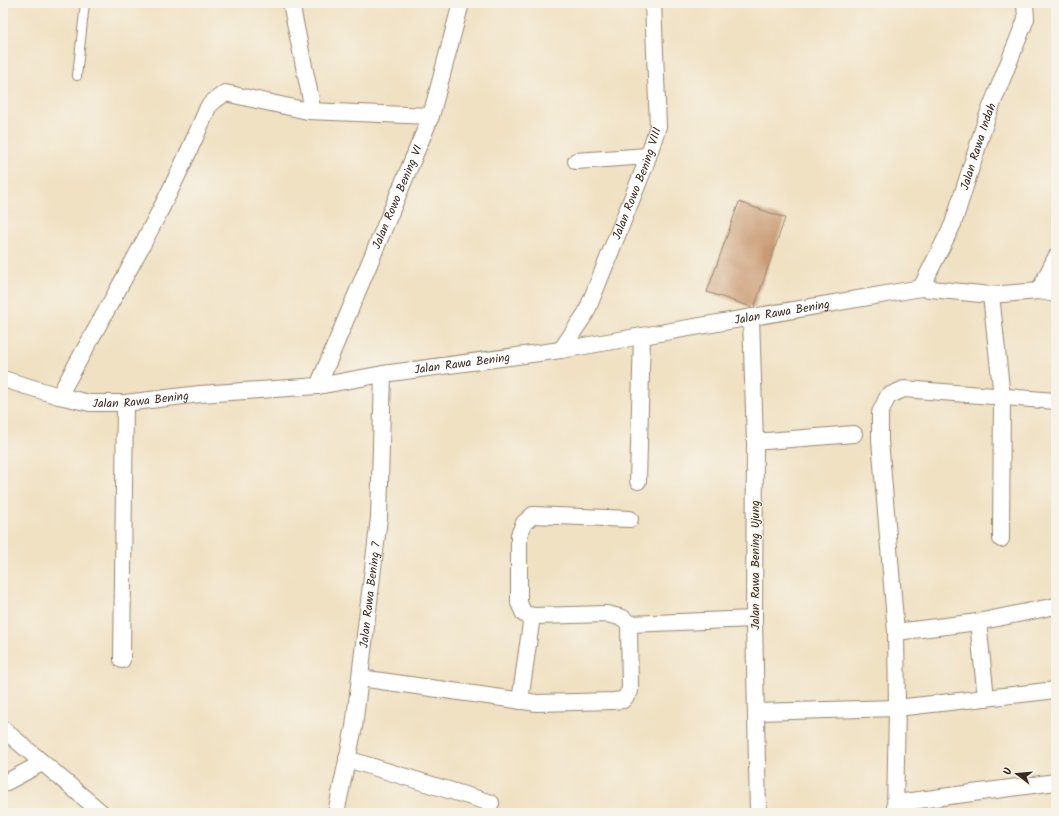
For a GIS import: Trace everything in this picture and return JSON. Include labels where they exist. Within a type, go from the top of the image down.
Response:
[{"type":"street","points":[[291,3],[312,100],[308,111]]},
{"type":"street","name":"Jalan Rowo Bening VI","points":[[318,386],[431,116],[461,3]]},
{"type":"street","name":"Jalan Rowo Bening VIII","points":[[562,350],[586,313],[648,156],[658,126],[653,3]]},
{"type":"street","name":"Jalan Rawa Indah","points":[[921,288],[953,224],[987,117],[1026,19],[1025,3]]},
{"type":"street","points":[[59,396],[180,170],[211,104],[225,94],[308,111],[431,116]]},
{"type":"street","points":[[576,161],[648,156]]},
{"type":"street","points":[[1039,291],[1056,256]]},
{"type":"street","name":"Jalan Rawa Bening","points":[[3,379],[59,396],[90,403],[125,403],[200,394],[318,386],[383,374],[562,350],[921,288],[991,295],[1039,291],[1056,294]]},
{"type":"street","points":[[991,295],[1002,397],[1001,539]]},
{"type":"street","name":"Jalan Rawa Bening Ujung","points":[[751,318],[755,442],[754,620],[758,813]]},
{"type":"street","points":[[638,481],[642,336]]},
{"type":"street","name":"Jalan Rawa Bening 7","points":[[336,813],[354,727],[379,518],[383,374]]},
{"type":"street","points":[[1056,401],[904,388],[888,396],[880,413],[880,440],[896,632],[897,708],[895,808],[1056,782]]},
{"type":"street","points":[[122,660],[125,403]]},
{"type":"street","points":[[755,442],[854,434]]},
{"type":"street","points":[[360,678],[537,703],[623,700],[630,691],[629,624],[623,618],[607,614],[532,616],[524,614],[519,603],[519,535],[524,523],[533,515],[630,519]]},
{"type":"street","points":[[896,632],[978,622],[1056,606]]},
{"type":"street","points":[[520,701],[532,616]]},
{"type":"street","points":[[629,624],[754,620]]},
{"type":"street","points":[[978,622],[986,698]]},
{"type":"street","points":[[756,712],[897,708],[1056,690]]},
{"type":"street","points":[[3,729],[102,813]]},
{"type":"street","points":[[347,759],[491,803]]},
{"type":"street","points":[[3,784],[42,762]]},
{"type":"lane","points":[[77,76],[85,3]]},
{"type":"building","points":[[739,202],[785,218],[754,308],[707,292]]}]
